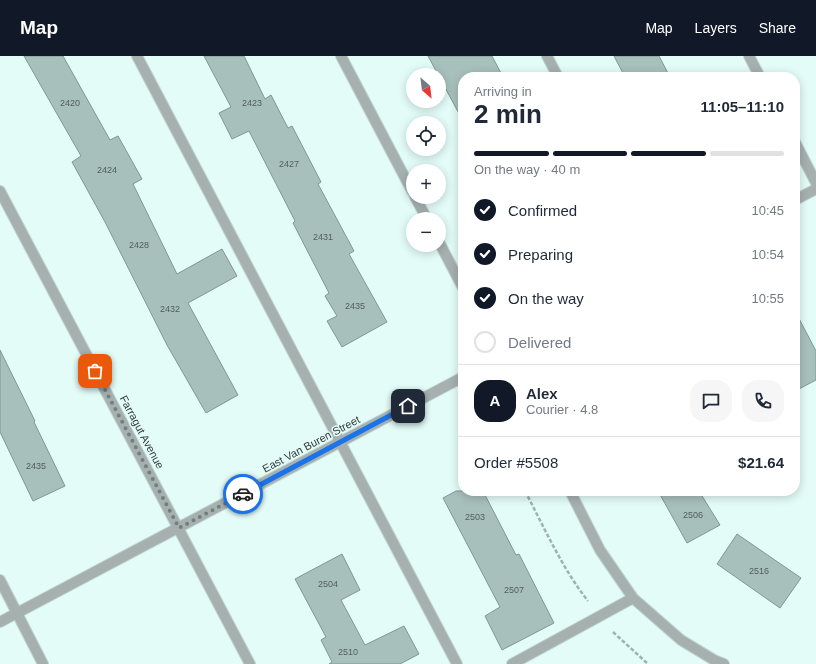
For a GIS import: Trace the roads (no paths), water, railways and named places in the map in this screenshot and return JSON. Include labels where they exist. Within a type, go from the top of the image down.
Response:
[{"type":"street","points":[[137,56],[457,664]]},
{"type":"street","points":[[341,56],[406,180]]},
{"type":"street","points":[[547,56],[555,72]]},
{"type":"street","points":[[749,56],[757,72]]},
{"type":"street","points":[[800,152],[816,183]]},
{"type":"street","points":[[800,197],[816,189]]},
{"type":"street","name":"Farragut Avenue","points":[[0,191],[250,664]]},
{"type":"street","points":[[444,252],[458,278]]},
{"type":"street","name":"East Van Buren Street","points":[[0,622],[458,380]]},
{"type":"street","points":[[573,496],[600,550],[633,598],[680,640],[714,660],[724,664]]},
{"type":"street","points":[[0,580],[43,664]]},
{"type":"street","points":[[512,664],[633,598]]}]
